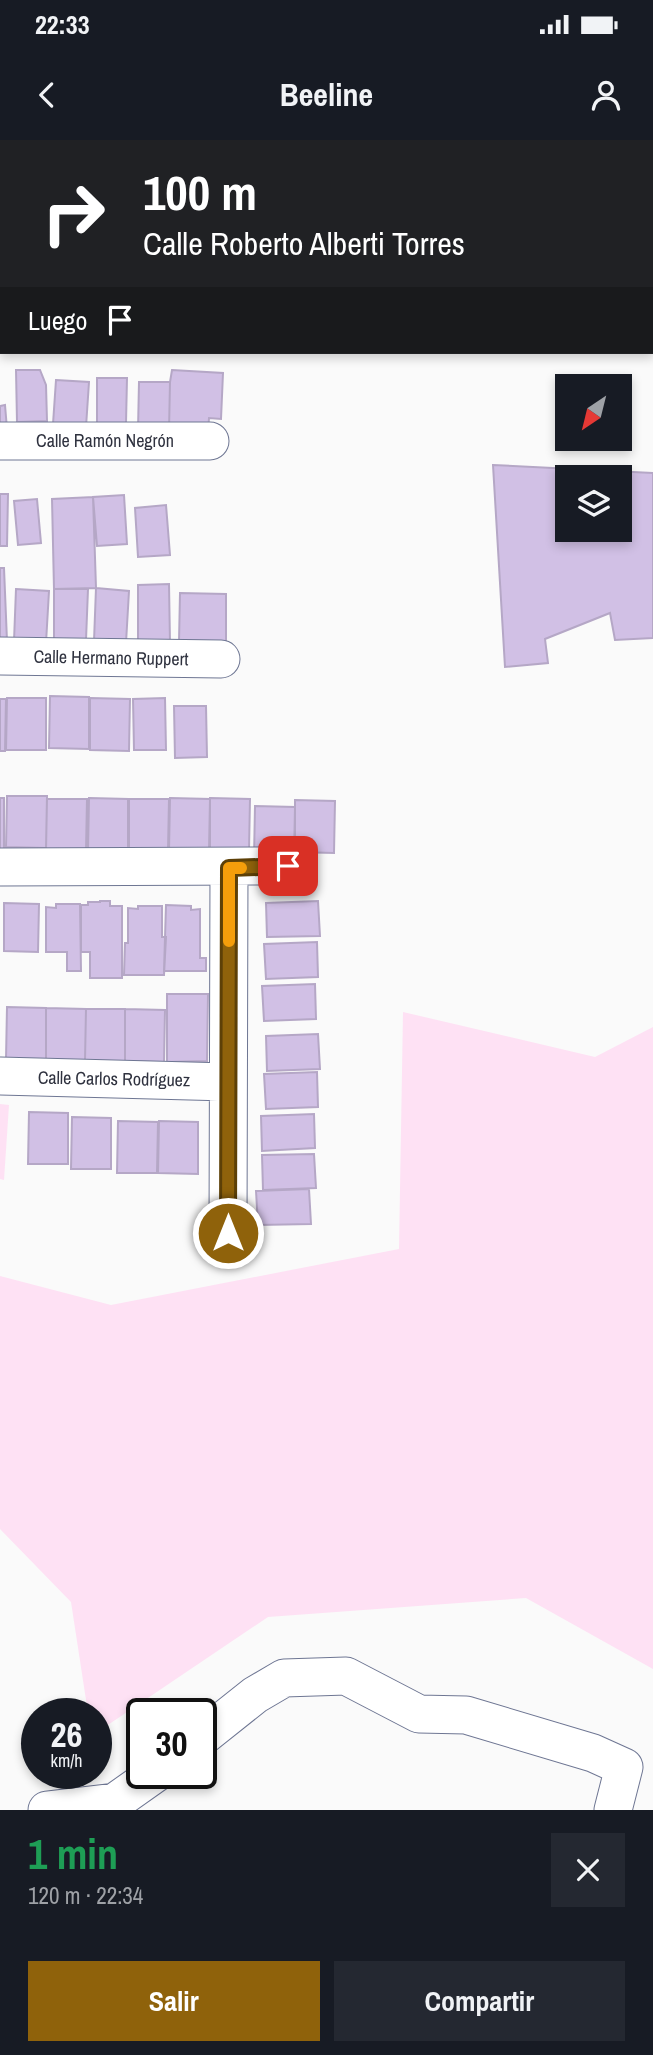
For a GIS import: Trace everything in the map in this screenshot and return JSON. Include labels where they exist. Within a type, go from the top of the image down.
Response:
[{"type":"street","name":"Calle Ramón Negrón","points":[[0,441],[210,441]]},
{"type":"street","name":"Calle Hermano Ruppert","points":[[0,656],[221,659]]},
{"type":"street","points":[[0,867],[288,866]]},
{"type":"street","points":[[228,1233],[229,868]]},
{"type":"street","name":"Calle Carlos Rodríguez","points":[[0,1076],[228,1082]]},
{"type":"street","points":[[217,1725],[255,1695],[284,1678],[345,1676],[419,1714],[466,1715],[593,1753],[624,1767],[613,1810]]},
{"type":"street","points":[[47,1810],[115,1802],[133,1789]]},
{"type":"shaded area","points":[[403,1012],[595,1057],[653,1027],[653,1669],[526,1598],[268,1617],[148,1698],[126,1698],[126,1713],[112,1722],[112,1698],[86,1698],[71,1602],[0,1529],[0,1276],[111,1305],[399,1249]]},
{"type":"shaded area","points":[[0,1104],[9,1105],[4,1180],[0,1179]]},
{"type":"building","points":[[16,370],[40,370],[46,385],[47,421],[17,422]]},
{"type":"building","points":[[172,370],[223,373],[221,419],[209,418],[208,432],[169,431]]},
{"type":"building","points":[[97,378],[127,378],[126,423],[97,423]]},
{"type":"building","points":[[56,380],[89,382],[86,427],[53,424]]},
{"type":"building","points":[[139,382],[170,382],[169,431],[138,430]]},
{"type":"building","points":[[5,405],[7,429],[0,429],[0,406]]},
{"type":"building","points":[[493,465],[555,468],[555,542],[632,542],[632,472],[653,473],[653,638],[615,640],[610,613],[545,639],[548,663],[505,667]]},
{"type":"building","points":[[0,494],[8,494],[7,546],[0,546]]},
{"type":"building","points":[[124,495],[127,544],[97,546],[93,497]]},
{"type":"building","points":[[93,497],[96,588],[54,589],[52,499]]},
{"type":"building","points":[[37,499],[41,543],[18,545],[14,501]]},
{"type":"building","points":[[166,505],[170,555],[138,557],[135,508]]},
{"type":"building","points":[[0,568],[4,568],[7,641],[0,641]]},
{"type":"building","points":[[169,584],[170,643],[138,644],[138,585]]},
{"type":"building","points":[[96,588],[129,591],[126,643],[94,641]]},
{"type":"building","points":[[16,589],[49,591],[46,643],[14,641]]},
{"type":"building","points":[[54,589],[88,589],[86,640],[54,639]]},
{"type":"building","points":[[180,593],[226,594],[226,643],[179,642]]},
{"type":"building","points":[[50,696],[89,697],[89,749],[49,748]]},
{"type":"building","points":[[7,698],[46,698],[46,750],[6,750]]},
{"type":"building","points":[[90,698],[130,699],[129,751],[90,750]]},
{"type":"building","points":[[165,698],[166,750],[134,750],[133,699]]},
{"type":"building","points":[[0,699],[6,699],[5,751],[0,751]]},
{"type":"building","points":[[174,706],[206,706],[207,757],[175,758]]},
{"type":"building","points":[[7,796],[47,796],[46,848],[6,847]]},
{"type":"building","points":[[0,798],[4,798],[4,850],[0,849]]},
{"type":"building","points":[[89,798],[128,799],[128,850],[88,850]]},
{"type":"building","points":[[170,798],[210,799],[209,851],[169,850]]},
{"type":"building","points":[[210,798],[250,799],[249,851],[210,850]]},
{"type":"building","points":[[47,799],[87,799],[86,851],[46,850]]},
{"type":"building","points":[[129,799],[169,799],[168,851],[129,850]]},
{"type":"building","points":[[295,800],[335,801],[334,853],[295,852]]},
{"type":"building","points":[[255,806],[295,807],[294,858],[254,858]]},
{"type":"building","points":[[110,901],[110,906],[122,906],[122,978],[90,978],[90,952],[81,952],[81,905]]},
{"type":"building","points":[[318,901],[320,936],[267,937],[266,903]]},
{"type":"building","points":[[4,903],[39,904],[38,952],[4,951]]},
{"type":"building","points":[[56,904],[80,904],[81,971],[67,971],[67,952],[46,952],[46,907],[56,908]]},
{"type":"building","points":[[166,905],[200,909],[200,958],[206,958],[206,971],[164,971]]},
{"type":"building","points":[[138,906],[162,906],[162,937],[166,937],[164,975],[124,975],[128,908],[138,909]]},
{"type":"building","points":[[317,942],[318,977],[266,979],[264,944]]},
{"type":"building","points":[[315,984],[316,1019],[264,1021],[262,986]]},
{"type":"building","points":[[167,994],[208,994],[207,1061],[167,1062]]},
{"type":"building","points":[[7,1007],[46,1008],[46,1059],[6,1059]]},
{"type":"building","points":[[46,1008],[86,1009],[85,1061],[46,1059]]},
{"type":"building","points":[[86,1009],[125,1009],[125,1061],[85,1061]]},
{"type":"building","points":[[125,1009],[165,1010],[164,1062],[125,1061]]},
{"type":"building","points":[[318,1034],[320,1069],[267,1071],[266,1036]]},
{"type":"building","points":[[317,1072],[318,1107],[266,1109],[264,1074]]},
{"type":"building","points":[[29,1112],[68,1113],[68,1164],[28,1164]]},
{"type":"building","points":[[314,1114],[315,1148],[262,1151],[261,1116]]},
{"type":"building","points":[[72,1117],[111,1118],[111,1169],[71,1169]]},
{"type":"building","points":[[118,1121],[158,1122],[157,1173],[117,1173]]},
{"type":"building","points":[[159,1121],[198,1122],[198,1174],[158,1173]]},
{"type":"building","points":[[314,1154],[316,1188],[263,1190],[262,1155]]},
{"type":"building","points":[[309,1189],[311,1224],[258,1225],[256,1191]]},
{"type":"slow traffic","points":[[229,941],[229,868],[241,868]]},
{"type":"route","points":[[228,1233],[229,868],[288,866]]}]
